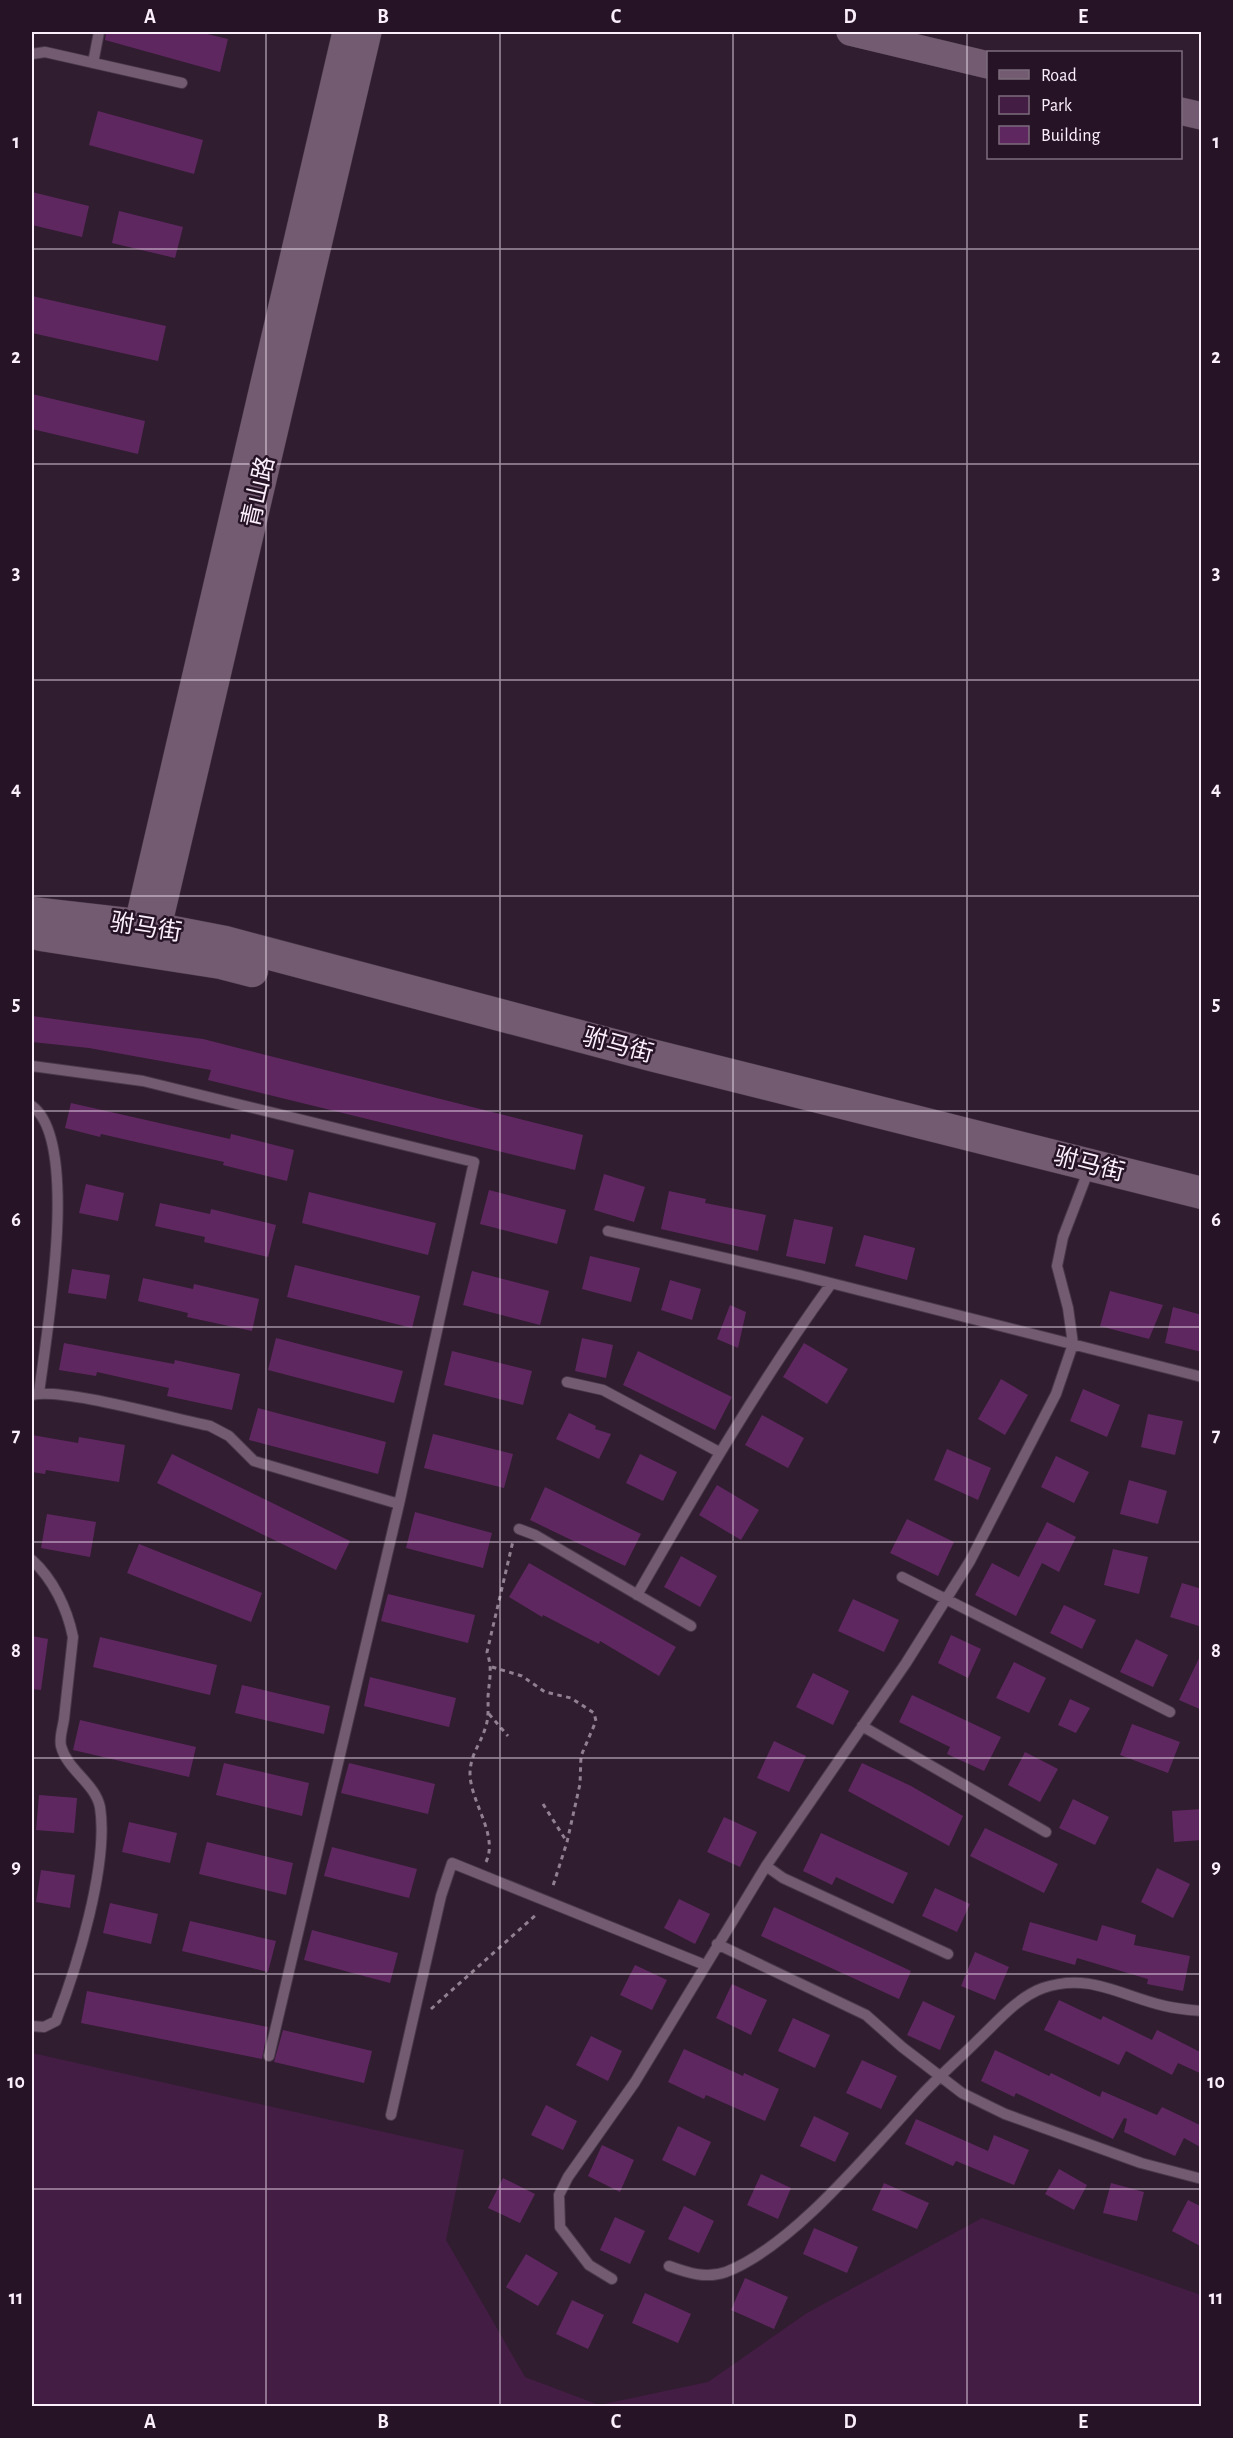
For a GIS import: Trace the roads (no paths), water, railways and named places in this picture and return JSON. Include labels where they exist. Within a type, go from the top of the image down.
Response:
[{"type":"main road","name":"驸马街","points":[[32,913],[145,939]]},
{"type":"main road","name":"驸马街","points":[[32,934],[225,942],[1087,1174],[1202,1212]]},
{"type":"main road","name":"驸马街","points":[[1087,1174],[1202,1193]]},
{"type":"street","name":"青山路","points":[[145,939],[346,32]]},
{"type":"street","name":"青山路","points":[[145,939],[368,32]]},
{"type":"street","points":[[850,32],[987,65]]},
{"type":"street","points":[[1182,111],[1202,116]]},
{"type":"lane","points":[[93,63],[99,32]]},
{"type":"lane","points":[[32,54],[45,52],[182,83]]},
{"type":"lane","points":[[32,1066],[143,1081],[474,1162],[399,1504],[269,2056]]},
{"type":"lane","points":[[32,1106],[39,1111],[54,1147],[59,1220],[35,1394],[210,1426],[229,1436],[254,1461],[399,1504]]},
{"type":"lane","points":[[612,2279],[589,2265],[560,2227],[559,2195],[568,2177],[635,2082],[766,1866],[862,1726],[970,1561],[1056,1394],[1073,1344],[1068,1308],[1057,1266],[1063,1237],[1087,1174]]},
{"type":"lane","points":[[608,1231],[930,1308],[1202,1377]]},
{"type":"lane","points":[[637,1596],[719,1452],[798,1329],[831,1284]]},
{"type":"lane","points":[[567,1382],[603,1390],[719,1452]]},
{"type":"lane","points":[[519,1529],[535,1535],[691,1626]]},
{"type":"lane","points":[[32,1560],[59,1595],[70,1620],[73,1637],[61,1745],[70,1765],[88,1785],[99,1805],[100,1848],[89,1914],[63,2003],[56,2021],[44,2026],[32,2026]]},
{"type":"lane","points":[[902,1577],[1170,1712]]},
{"type":"lane","points":[[862,1726],[1046,1832]]},
{"type":"lane","points":[[391,2115],[441,1896],[452,1863],[705,1965]]},
{"type":"lane","points":[[766,1866],[783,1878],[948,1954]]},
{"type":"lane","points":[[717,1944],[867,2015],[902,2047],[962,2093],[1005,2114],[1141,2163],[1202,2179]]},
{"type":"lane","points":[[669,2266],[707,2276],[725,2272],[763,2251],[787,2232],[847,2176],[941,2076],[1017,2003],[1041,1989],[1073,1981],[1094,1983],[1166,2006],[1202,2011]]}]
